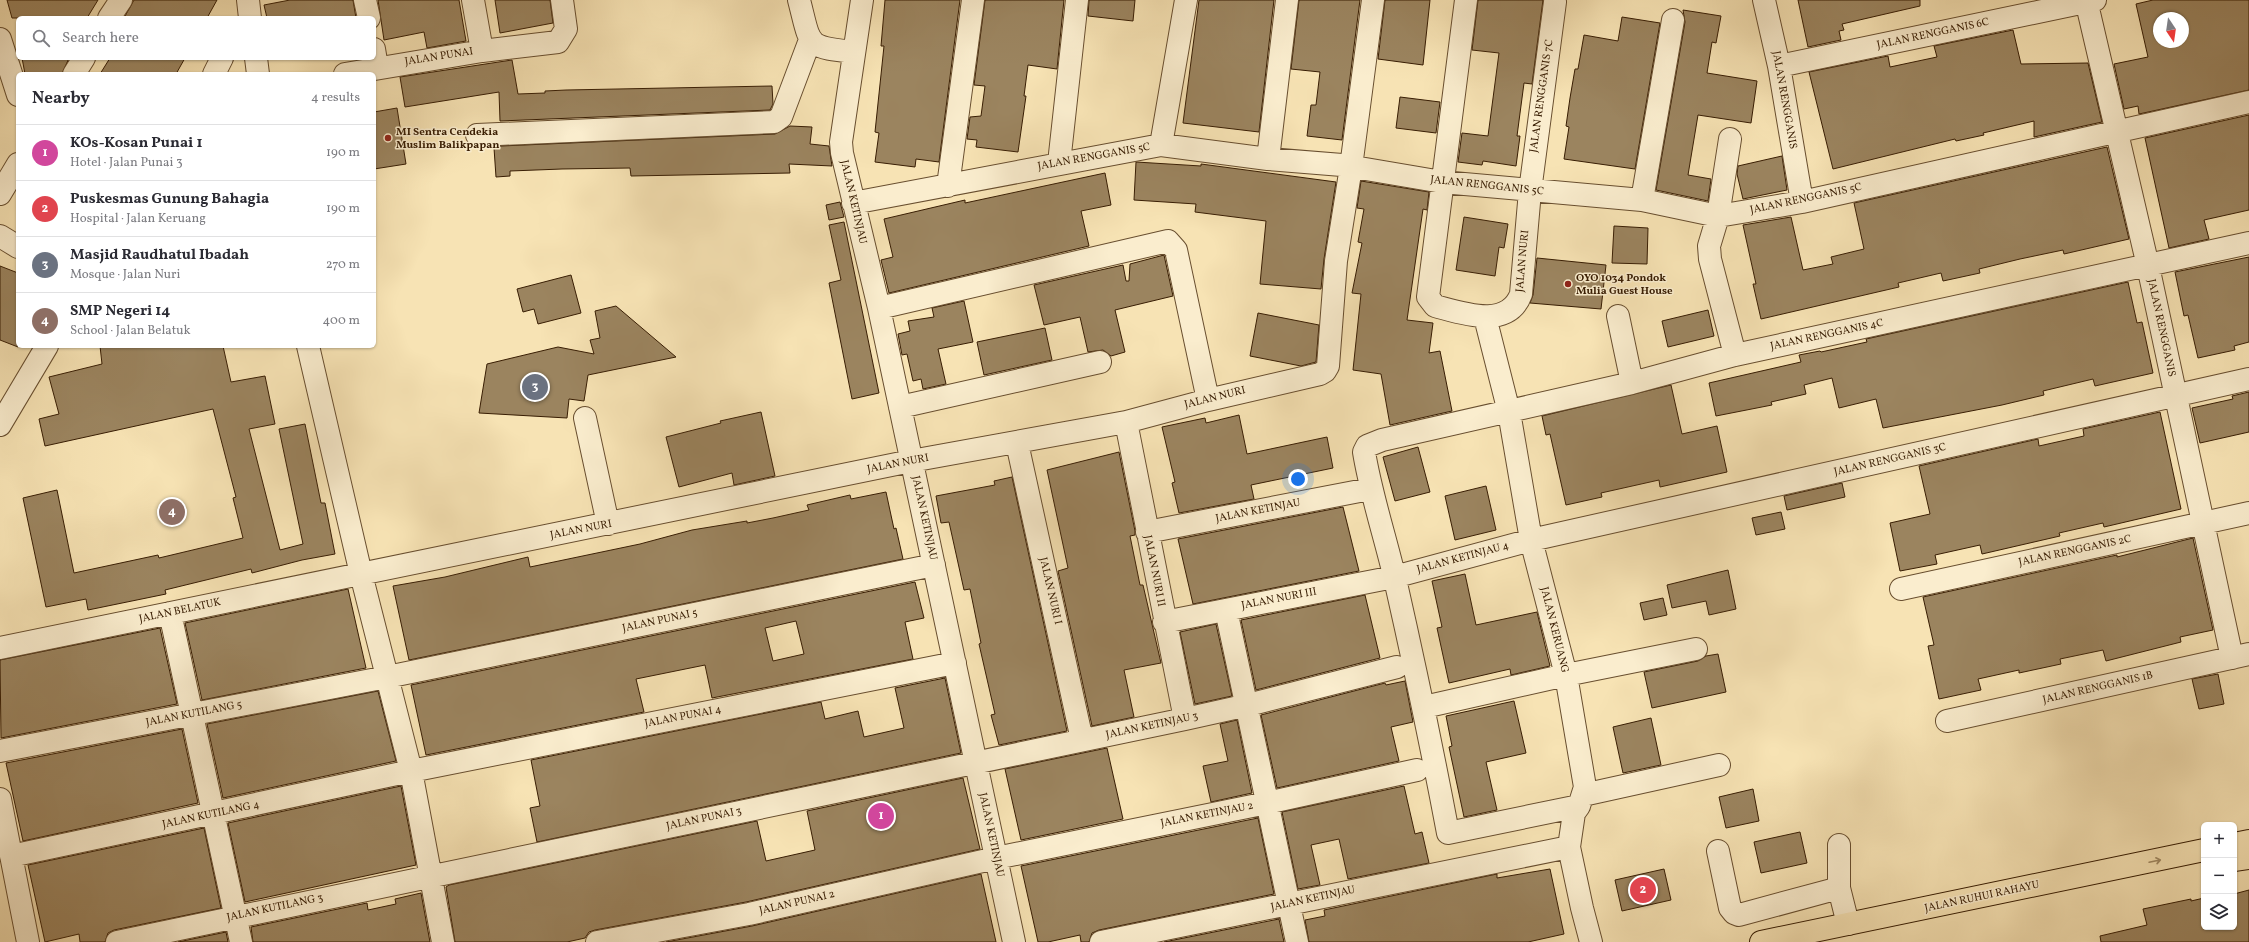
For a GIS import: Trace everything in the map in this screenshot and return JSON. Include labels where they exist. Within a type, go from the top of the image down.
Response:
[{"type":"main road","points":[[2237,843],[2249,841]]},
{"type":"main road","name":"JALAN RUHUI RAHAYU","points":[[1761,942],[2201,851]]},
{"type":"main road","points":[[2237,860],[2249,858]]},
{"type":"main road","name":"JALAN RUHUI RAHAYU","points":[[1829,942],[2006,904],[2201,867]]},
{"type":"street","points":[[111,16],[121,0]]},
{"type":"street","points":[[365,0],[369,16]]},
{"type":"street","name":"JALAN PUNAI","points":[[376,58],[482,50],[473,0]]},
{"type":"street","points":[[482,50],[558,42],[566,29],[562,0]]},
{"type":"street","points":[[477,135],[774,122],[781,117],[810,40],[799,0]]},
{"type":"street","name":"JALAN KETINJAU","points":[[862,0],[841,142],[853,203],[879,308],[1014,942]]},
{"type":"street","points":[[948,186],[973,0]]},
{"type":"street","points":[[1059,163],[1077,0]]},
{"type":"street","points":[[1161,145],[1186,0]]},
{"type":"street","points":[[1268,159],[1287,0]]},
{"type":"street","points":[[1351,167],[1373,0]]},
{"type":"street","points":[[1442,182],[1466,0]]},
{"type":"street","name":"JALAN RENGGANIS","points":[[1764,0],[1779,66],[1802,202]]},
{"type":"street","name":"JALAN RENGGANIS","points":[[2089,1],[2116,130],[2148,266],[2203,524],[2240,656]]},
{"type":"street","name":"JALAN RENGGANIS 6C","points":[[1779,66],[2089,1]]},
{"type":"street","name":"JALAN RENGGANIS 7C","points":[[1530,191],[1555,2]]},
{"type":"street","points":[[1642,200],[1673,20]]},
{"type":"street","points":[[0,39],[16,89]]},
{"type":"street","points":[[810,40],[823,49],[854,52]]},
{"type":"street","points":[[75,72],[83,60]]},
{"type":"street","points":[[215,72],[221,60]]},
{"type":"street","points":[[256,60],[258,72]]},
{"type":"street","name":"JALAN PUNAI","points":[[349,72],[372,60]]},
{"type":"street","name":"JALAN RENGGANIS 5C","points":[[853,203],[1161,145],[1268,159],[1351,167],[1442,182],[1642,200],[1718,216],[1802,202],[2116,130],[2249,102]]},
{"type":"street","points":[[1730,139],[1718,216],[1709,246],[1710,259],[1735,355]]},
{"type":"street","points":[[0,194],[16,167]]},
{"type":"street","name":"JALAN NURI","points":[[361,574],[911,461],[1017,443],[1126,422],[1208,400],[1320,374],[1328,366],[1336,261],[1351,167]]},
{"type":"street","name":"JALAN NURI","points":[[1442,182],[1428,297],[1435,306],[1474,316],[1485,317],[1510,310],[1517,304],[1521,294],[1530,191]]},
{"type":"street","points":[[0,236],[16,246]]},
{"type":"street","points":[[879,308],[1168,241],[1176,250],[1208,400]]},
{"type":"street","name":"JALAN RENGGANIS 4C","points":[[1370,489],[1364,452],[1373,442],[1632,383],[1735,355],[2249,243]]},
{"type":"street","points":[[1618,316],[1632,383]]},
{"type":"street","name":"JALAN KERUANG","points":[[1485,317],[1509,412],[1531,540],[1566,675],[1585,787],[1581,800],[1574,813],[1569,847],[1591,942]]},
{"type":"street","points":[[0,425],[46,348]]},
{"type":"street","points":[[308,348],[361,574],[411,771],[444,942]]},
{"type":"street","points":[[900,407],[1100,362]]},
{"type":"street","name":"JALAN RENGGANIS 3C","points":[[1531,540],[2249,379]]},
{"type":"street","points":[[585,418],[608,524]]},
{"type":"street","name":"JALAN NURI II","points":[[1126,422],[1164,622],[1185,719]]},
{"type":"street","name":"JALAN NURI I","points":[[1017,443],[1082,740]]},
{"type":"street","points":[[1370,489],[1394,577],[1424,707],[1448,833],[1719,765]]},
{"type":"street","name":"JALAN KETINJAU","points":[[1147,532],[1370,489]]},
{"type":"street","name":"JALAN RENGGANIS 2C","points":[[1901,589],[2249,513]]},
{"type":"street","name":"JALAN KETINJAU 4","points":[[1394,577],[1531,540]]},
{"type":"street","name":"JALAN PUNAI 5","points":[[387,677],[934,565]]},
{"type":"street","name":"JALAN BELATUK","points":[[0,648],[361,574]]},
{"type":"street","name":"JALAN NURI III","points":[[1164,622],[1394,577]]},
{"type":"street","points":[[1226,610],[1248,705],[1267,803],[1297,942]]},
{"type":"street","points":[[170,613],[241,942]]},
{"type":"street","points":[[1424,707],[1566,675],[1696,649]]},
{"type":"street","name":"JALAN RENGGANIS 1B","points":[[1947,721],[2240,656]]},
{"type":"street","name":"JALAN PUNAI 4","points":[[411,771],[955,663]]},
{"type":"street","name":"JALAN KETINJAU 3","points":[[976,762],[1248,705],[1397,667]]},
{"type":"street","name":"JALAN KUTILANG 5","points":[[0,751],[387,677]]},
{"type":"street","name":"JALAN PUNAI 3","points":[[432,875],[976,762]]},
{"type":"street","name":"JALAN KETINJAU 2","points":[[996,858],[1267,803],[1417,770]]},
{"type":"street","name":"JALAN KUTILANG 4","points":[[11,856],[411,771]]},
{"type":"street","points":[[0,800],[28,942]]},
{"type":"street","points":[[1839,845],[1839,888],[1848,924]]},
{"type":"street","name":"JALAN KETINJAU","points":[[1101,942],[1569,847]]},
{"type":"street","points":[[1718,851],[1730,908],[1734,913],[1739,915],[1839,888]]},
{"type":"street","name":"JALAN PUNAI 2","points":[[597,942],[749,914],[996,858]]},
{"type":"street","name":"JALAN KUTILANG 3","points":[[117,942],[432,875]]},
{"type":"building","points":[[7,0],[98,0],[88,16],[16,16],[16,18],[12,18]]},
{"type":"building","points":[[134,0],[217,0],[208,16],[125,16]]},
{"type":"building","points":[[290,0],[353,0],[356,16],[267,16],[264,5]]},
{"type":"building","points":[[378,0],[459,0],[466,41],[427,48],[424,32],[384,40]]},
{"type":"building","points":[[495,0],[550,0],[553,23],[500,33]]},
{"type":"building","points":[[885,0],[960,0],[939,162],[916,159],[915,167],[875,162],[879,133],[875,132],[884,46],[881,46]]},
{"type":"building","points":[[985,0],[1064,0],[1057,69],[1028,65],[1024,96],[1026,96],[1018,152],[976,147],[977,140],[967,139],[970,117],[981,116],[985,86],[974,85]]},
{"type":"building","points":[[1089,0],[1135,0],[1133,21],[1088,16]]},
{"type":"building","points":[[1199,0],[1274,0],[1259,132],[1183,123]]},
{"type":"building","points":[[1299,0],[1360,0],[1342,140],[1307,136],[1311,105],[1316,105],[1320,72],[1291,69]]},
{"type":"building","points":[[1385,0],[1430,0],[1423,65],[1378,59]]},
{"type":"building","points":[[1478,0],[1543,0],[1532,84],[1524,83],[1517,136],[1520,136],[1516,166],[1483,161],[1482,165],[1458,162],[1462,133],[1488,136],[1499,53],[1472,50]]},
{"type":"building","points":[[1798,0],[1920,0],[1920,6],[1842,24],[1844,30],[1839,31],[1841,40],[1808,47]]},
{"type":"building","points":[[2153,0],[2249,0],[2249,90],[2139,114],[2138,106],[2124,109],[2114,64],[2148,57],[2136,4]]},
{"type":"building","points":[[1683,10],[1721,16],[1716,43],[1712,42],[1707,73],[1757,81],[1751,123],[1698,115],[1688,175],[1711,179],[1708,201],[1656,190],[1685,22]]},
{"type":"building","points":[[1622,17],[1660,23],[1635,169],[1564,159],[1569,127],[1566,126],[1570,98],[1575,69],[1578,69],[1584,35],[1618,41]]},
{"type":"building","points":[[2013,30],[2021,64],[2088,63],[2102,122],[2034,137],[2034,121],[1983,133],[1984,135],[1956,141],[1955,139],[1833,169],[1809,72],[1888,56],[1890,67],[1937,57],[1934,46]]},
{"type":"building","points":[[22,60],[68,60],[63,72],[25,72]]},
{"type":"building","points":[[109,60],[184,60],[177,72],[101,72]]},
{"type":"building","points":[[512,60],[518,94],[545,93],[545,91],[566,90],[772,86],[773,104],[770,110],[500,121],[499,92],[405,107],[400,77]]},
{"type":"building","points":[[1400,97],[1440,102],[1436,133],[1396,128]]},
{"type":"building","name":"MI Sentra Cendekia Muslim Balikpapan","points":[[397,108],[406,164],[376,169],[376,112]]},
{"type":"building","points":[[2249,115],[2249,210],[2204,220],[2209,239],[2169,248],[2145,138]]},
{"type":"building","points":[[790,126],[812,127],[810,144],[829,146],[832,166],[789,164],[790,173],[631,176],[630,168],[562,169],[510,171],[510,176],[496,177],[494,148],[501,146],[775,134]]},
{"type":"building","points":[[2107,147],[2129,239],[2064,254],[2063,250],[2020,259],[1979,269],[1980,273],[1943,281],[1941,273],[1898,283],[1899,287],[1761,319],[1753,284],[1756,284],[1743,225],[1791,217],[1803,270],[1833,264],[1831,257],[1864,249],[1854,203]]},
{"type":"building","points":[[1782,156],[1787,190],[1743,199],[1737,174],[1738,166]]},
{"type":"building","points":[[1136,162],[1201,166],[1201,164],[1336,182],[1321,289],[1260,284],[1266,221],[1195,212],[1196,204],[1134,200]]},
{"type":"building","points":[[1105,173],[1111,205],[1081,211],[1089,246],[889,293],[881,260],[893,257],[884,219],[965,200],[965,203]]},
{"type":"building","points":[[1361,181],[1429,192],[1427,210],[1423,209],[1407,320],[1433,323],[1429,353],[1440,351],[1452,411],[1390,425],[1381,374],[1353,370],[1361,294],[1352,293],[1362,243],[1358,242],[1364,209],[1357,208]]},
{"type":"building","points":[[840,202],[844,217],[829,220],[826,205]]},
{"type":"building","points":[[1464,217],[1508,224],[1504,248],[1499,247],[1495,276],[1456,270]]},
{"type":"building","points":[[844,222],[879,393],[852,399],[829,283],[841,280],[829,225]]},
{"type":"building","points":[[1614,226],[1648,228],[1647,264],[1612,263]]},
{"type":"building","points":[[1164,255],[1173,296],[1115,310],[1125,352],[1111,356],[1103,350],[1088,352],[1080,317],[1044,325],[1034,285],[1123,265],[1126,281],[1129,281],[1130,264]]},
{"type":"building","points":[[2249,257],[2249,342],[2234,346],[2235,350],[2198,358],[2188,315],[2184,316],[2175,272]]},
{"type":"building","name":"OYO 1034 Pondok Mulia Guest House","points":[[1537,258],[1606,265],[1601,309],[1530,303],[1533,295]]},
{"type":"building","points":[[0,266],[16,272],[16,346],[0,340]]},
{"type":"building","points":[[571,275],[581,313],[538,324],[534,309],[523,312],[517,289]]},
{"type":"building","points":[[2128,282],[2137,323],[2142,322],[2153,373],[2095,386],[2093,379],[2043,391],[2044,395],[2002,405],[1883,428],[1876,399],[1839,408],[1832,378],[1804,385],[1806,394],[1771,402],[1772,405],[1716,416],[1709,383],[1801,362],[1799,355],[1867,342],[1866,339]]},
{"type":"building","points":[[964,301],[973,342],[938,349],[946,384],[923,389],[921,379],[913,381],[907,354],[902,355],[898,334],[910,331],[908,321],[934,317],[932,308]]},
{"type":"building","points":[[616,306],[676,357],[588,375],[584,401],[569,399],[567,418],[479,413],[487,364],[558,347],[594,354],[590,340],[600,338],[595,311]]},
{"type":"building","points":[[1708,310],[1714,336],[1668,347],[1662,321]]},
{"type":"building","points":[[1258,313],[1319,325],[1316,362],[1301,366],[1250,356]]},
{"type":"building","points":[[1045,328],[1052,360],[984,375],[977,342]]},
{"type":"building","points":[[100,348],[223,348],[231,382],[265,376],[275,424],[249,429],[280,550],[303,544],[279,429],[305,424],[321,503],[325,503],[335,554],[302,560],[252,573],[251,569],[165,590],[166,594],[88,610],[86,599],[46,607],[23,498],[57,490],[74,573],[158,555],[159,558],[243,538],[233,498],[236,497],[213,409],[45,446],[39,419],[59,414],[49,377],[102,364]]},
{"type":"building","points":[[1671,385],[1682,434],[1717,426],[1727,472],[1660,487],[1659,480],[1601,493],[1602,497],[1566,505],[1550,434],[1546,435],[1542,416]]},
{"type":"building","points":[[2249,392],[2249,432],[2200,443],[2192,408],[2233,399],[2232,396]]},
{"type":"building","points":[[761,412],[775,476],[734,485],[732,473],[679,487],[666,437],[721,423],[720,421]]},
{"type":"building","points":[[2160,412],[2181,509],[2104,527],[2103,523],[2059,533],[2060,536],[1982,554],[1980,545],[1935,555],[1937,564],[1900,571],[1890,523],[1930,514],[1919,466],[2038,439],[2039,446],[2084,436],[2083,429]]},
{"type":"building","points":[[1239,415],[1247,454],[1327,437],[1333,468],[1251,485],[1254,499],[1179,513],[1172,483],[1175,482],[1162,427],[1205,418],[1206,423]]},
{"type":"building","points":[[1418,447],[1430,492],[1395,501],[1383,457]]},
{"type":"building","points":[[1119,452],[1135,531],[1135,535],[1130,536],[1140,585],[1143,585],[1161,663],[1124,670],[1134,717],[1092,726],[1058,571],[1068,568],[1047,470]]},
{"type":"building","points":[[1012,477],[1067,731],[999,745],[991,715],[995,714],[979,644],[981,643],[970,589],[964,590],[949,522],[941,523],[936,496],[995,485],[994,481]]},
{"type":"building","points":[[1842,483],[1845,497],[1787,510],[1784,496]]},
{"type":"building","points":[[1486,486],[1496,530],[1455,540],[1445,496]]},
{"type":"building","points":[[886,492],[894,529],[896,528],[903,559],[409,660],[393,586],[445,577],[528,557],[530,567],[640,544],[692,530],[747,521],[747,523],[809,510],[807,505],[850,495],[851,499]]},
{"type":"building","points":[[1343,507],[1359,571],[1193,604],[1178,539]]},
{"type":"building","points":[[1781,512],[1785,529],[1756,535],[1752,518]]},
{"type":"building","points":[[2193,538],[2213,630],[2180,637],[2181,642],[2106,661],[2103,650],[2060,659],[2061,664],[2019,673],[2019,670],[1978,679],[1981,690],[1939,699],[1928,646],[1934,645],[1923,597],[2117,555],[2117,557]]},
{"type":"building","points":[[1728,570],[1736,609],[1709,615],[1706,601],[1672,608],[1667,585]]},
{"type":"building","points":[[1465,574],[1476,625],[1537,612],[1550,666],[1511,675],[1510,669],[1449,683],[1437,628],[1442,627],[1432,581]]},
{"type":"building","points":[[915,582],[924,618],[905,622],[913,659],[712,698],[705,665],[636,679],[644,712],[426,755],[411,685]],"holes":[[[796,621],[804,654],[773,661],[765,628]]]},
{"type":"building","points":[[348,589],[366,668],[202,700],[185,623]]},
{"type":"building","points":[[1365,595],[1380,658],[1256,690],[1241,620]]},
{"type":"building","points":[[1663,598],[1667,615],[1644,620],[1640,603]]},
{"type":"building","points":[[1216,624],[1232,696],[1195,704],[1180,632]]},
{"type":"building","points":[[160,628],[177,704],[1,738],[0,660]]},
{"type":"building","points":[[1718,654],[1726,692],[1652,708],[1644,672],[1698,661],[1706,656]]},
{"type":"building","points":[[2218,674],[2224,704],[2199,709],[2192,679]]},
{"type":"building","points":[[945,678],[961,753],[537,842],[530,808],[540,806],[531,760],[821,702],[825,719],[858,711],[864,737],[904,728],[895,688]]},
{"type":"building","points":[[1405,681],[1413,722],[1391,727],[1399,761],[1277,788],[1261,715],[1385,683],[1386,685]]},
{"type":"building","points":[[378,691],[396,761],[223,798],[207,724]]},
{"type":"building","points":[[1514,701],[1526,753],[1486,762],[1497,810],[1464,817],[1449,747],[1452,746],[1446,716]]},
{"type":"building","points":[[1651,718],[1661,765],[1623,773],[1613,727]]},
{"type":"building","points":[[1237,720],[1252,793],[1211,802],[1203,766],[1228,761],[1220,724]]},
{"type":"building","points":[[182,729],[198,803],[23,841],[6,763]]},
{"type":"building","points":[[1107,748],[1123,819],[1021,840],[1005,769]]},
{"type":"building","points":[[963,778],[980,849],[746,902],[595,930],[589,932],[585,938],[567,942],[455,942],[446,887],[449,885],[757,821],[766,861],[815,850],[807,811]]},
{"type":"building","points":[[401,786],[416,865],[245,902],[228,823]]},
{"type":"building","points":[[1404,786],[1415,834],[1422,832],[1429,863],[1348,879],[1339,839],[1311,845],[1320,885],[1298,889],[1282,812]]},
{"type":"building","points":[[1753,789],[1759,821],[1726,828],[1719,797]]},
{"type":"building","points":[[1258,818],[1274,894],[1099,930],[1092,933],[1089,942],[1081,942],[1080,935],[1048,942],[1038,942],[1021,866]]},
{"type":"building","points":[[204,828],[221,908],[114,930],[108,933],[105,942],[80,942],[79,934],[45,942],[28,865]]},
{"type":"building","points":[[1800,832],[1807,863],[1761,873],[1754,842]]},
{"type":"building","points":[[1550,869],[1564,934],[1528,942],[1309,942],[1305,920],[1325,916],[1324,910],[1497,874],[1497,878]]},
{"type":"building","points":[[1664,869],[1671,900],[1622,911],[1615,880]]},
{"type":"building","points":[[981,874],[996,942],[666,942],[752,926]]},
{"type":"building","points":[[2249,890],[2249,942],[2101,942],[2100,936],[2147,925],[2143,909],[2191,899],[2191,901],[2201,899],[2201,930],[2237,930],[2237,893]]},
{"type":"building","points":[[421,893],[430,942],[253,942],[251,927],[367,903],[368,910],[396,904],[395,899]]},
{"type":"building","points":[[1279,919],[1284,942],[1164,942]]},
{"type":"building","points":[[226,932],[228,942],[178,942]]},
{"type":"place","name":"MI Sentra Cendekia Muslim Balikpapan","points":[[388,138]]},
{"type":"place","name":"OYO 1034 Pondok Mulia Guest House","points":[[1568,284]]},
{"type":"place","name":"Masjid Raudhatul Ibadah","points":[[535,387]]},
{"type":"place","name":"SMP Negeri 14","points":[[172,512]]},
{"type":"place","name":"KOs-Kosan Punai 1","points":[[881,816]]},
{"type":"place","name":"Puskesmas Gunung Bahagia","points":[[1643,890]]}]
